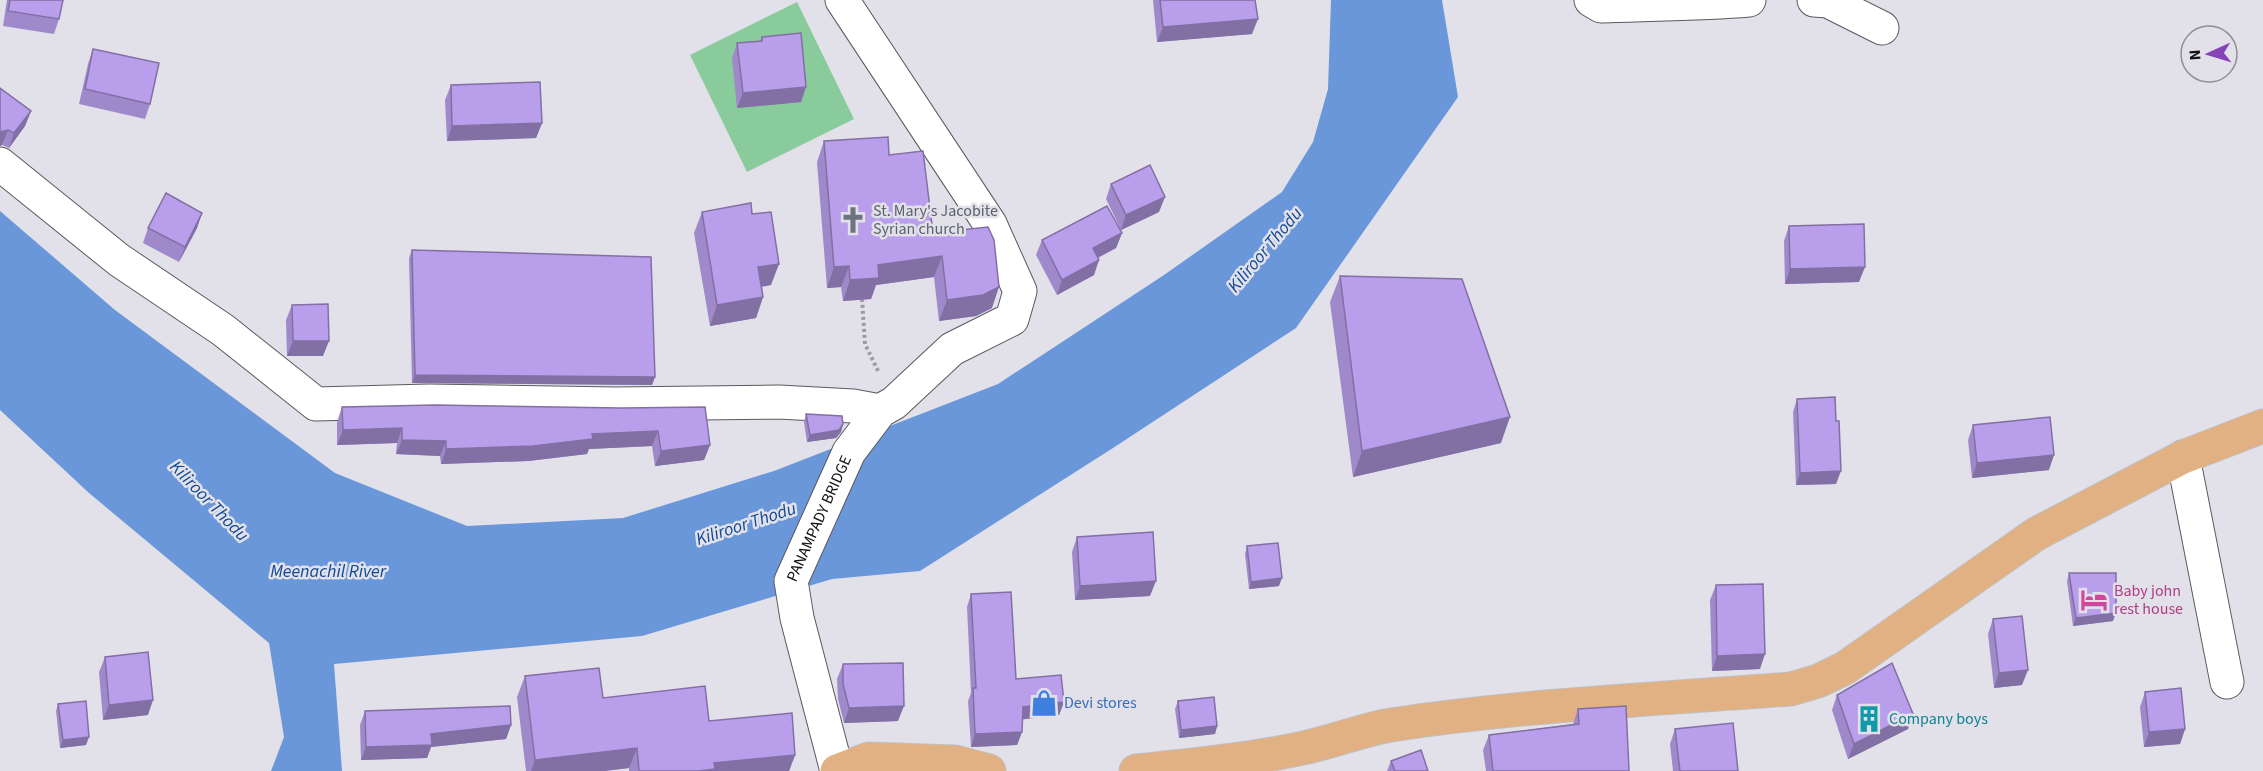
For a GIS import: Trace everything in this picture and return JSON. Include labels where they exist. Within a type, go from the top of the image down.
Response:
[{"type":"main road","points":[[1136,771],[1227,762],[1304,748],[1388,726],[1460,716],[1791,689],[1809,684],[1845,668],[2036,534],[2183,457],[2263,426]]},
{"type":"main road","points":[[837,771],[869,759],[955,762],[989,771]]},
{"type":"street","name":"PANAMPADY BRIDGE","points":[[837,771],[797,618],[791,581],[849,452],[881,414],[952,349],[1012,319],[1020,291],[990,224],[842,0]]},
{"type":"street","points":[[1591,0],[1601,6],[1749,0]]},
{"type":"street","points":[[1814,0],[1828,1],[1882,28]]},
{"type":"street","points":[[0,164],[119,260],[223,330],[316,404],[429,401],[616,404],[779,402],[853,406],[881,414]]},
{"type":"street","points":[[2183,457],[2227,682]]},
{"type":"path","points":[[862,299],[865,344],[881,414]]},
{"type":"green space","points":[[797,2],[854,119],[747,172],[690,55]]},
{"type":"water","name":"Meenachil River","points":[[1331,0],[1442,0],[1458,97],[1296,328],[920,571],[832,579],[642,636],[334,664],[342,771],[271,771],[284,737],[269,643],[89,493],[0,410],[0,211],[115,310],[335,473],[467,526],[623,518],[774,471],[998,384],[1164,275],[1282,192],[1313,142],[1328,89]]},
{"type":"building","points":[[10,0],[63,0],[59,19],[8,11]]},
{"type":"building","points":[[1160,0],[1255,0],[1258,19],[1163,27]]},
{"type":"building","points":[[801,33],[806,87],[743,93],[737,43],[762,41],[762,37]]},
{"type":"building","points":[[93,49],[159,63],[150,104],[85,89]]},
{"type":"building","points":[[540,82],[542,123],[452,126],[451,85]]},
{"type":"building","points":[[0,88],[31,111],[14,133],[8,130],[0,132]]},
{"type":"building","points":[[888,137],[889,155],[923,151],[933,233],[988,227],[994,240],[999,287],[983,295],[947,300],[942,256],[878,265],[879,278],[850,280],[849,266],[834,267],[824,141]]},
{"type":"building","points":[[1150,165],[1165,197],[1126,215],[1111,184]]},
{"type":"building","points":[[166,193],[202,213],[185,247],[148,228]]},
{"type":"building","points":[[751,203],[752,214],[771,212],[779,264],[758,267],[763,297],[717,305],[702,212]]},
{"type":"building","points":[[1107,206],[1122,233],[1093,248],[1099,260],[1062,280],[1042,240]]},
{"type":"building","points":[[1864,224],[1865,267],[1790,269],[1789,226]]},
{"type":"building","points":[[412,250],[651,257],[655,377],[415,375]]},
{"type":"building","points":[[1340,276],[1462,279],[1510,417],[1362,451]]},
{"type":"building","points":[[328,304],[329,341],[293,341],[292,305]]},
{"type":"building","points":[[1835,397],[1836,421],[1839,421],[1841,471],[1800,473],[1797,399]]},
{"type":"building","points":[[435,405],[705,407],[710,445],[661,451],[658,431],[592,434],[593,439],[533,446],[446,449],[446,441],[402,440],[402,428],[343,430],[342,407]]},
{"type":"building","points":[[806,414],[842,416],[843,424],[839,430],[810,435]]},
{"type":"building","points":[[2050,417],[2054,455],[1977,463],[1973,425]]},
{"type":"building","points":[[1153,532],[1156,581],[1080,586],[1077,537]]},
{"type":"building","points":[[1278,543],[1282,578],[1251,582],[1247,546]]},
{"type":"building","points":[[2069,573],[2116,573],[2116,613],[2076,618]]},
{"type":"building","points":[[1763,584],[1765,654],[1717,656],[1716,585]]},
{"type":"building","points":[[1011,592],[1016,679],[1061,675],[1064,702],[1023,707],[1022,732],[975,734],[973,688],[976,688],[971,594]]},
{"type":"building","points":[[2022,616],[2028,670],[1999,673],[1993,619]]},
{"type":"building","points":[[148,652],[153,700],[109,705],[105,657]]},
{"type":"building","points":[[903,663],[904,706],[849,708],[843,684],[843,664]]},
{"type":"building","name":"Company boys","points":[[1892,663],[1913,714],[1854,744],[1837,695]]},
{"type":"building","points":[[599,668],[603,698],[705,686],[709,721],[792,713],[795,755],[714,763],[715,769],[698,771],[639,771],[637,748],[535,760],[525,676]]},
{"type":"building","points":[[2181,688],[2185,729],[2149,732],[2145,692]]},
{"type":"building","points":[[1214,697],[1217,726],[1181,730],[1178,701]]},
{"type":"building","points":[[86,701],[89,737],[63,740],[58,704]]},
{"type":"building","points":[[510,706],[511,725],[431,734],[432,745],[366,747],[365,711]]},
{"type":"building","points":[[1626,706],[1629,771],[1493,771],[1489,735],[1579,724],[1578,709]]},
{"type":"building","points":[[1733,723],[1738,771],[1680,771],[1675,729]]},
{"type":"building","points":[[1421,750],[1428,771],[1395,771],[1391,761]]},
{"type":"place","name":"St. Mary's Jacobite Syrian church","points":[[853,220]]},
{"type":"place","name":"Baby john rest house","points":[[2094,600]]},
{"type":"place","name":"Devi stores","points":[[1044,703]]},
{"type":"place","name":"Company boys","points":[[1869,719]]},
{"type":"water label","name":"Kiliroor Thodu","points":[[1265,250]]},
{"type":"water label","name":"Kiliroor Thodu","points":[[209,501]]},
{"type":"water label","name":"Kiliroor Thodu","points":[[746,524]]}]
